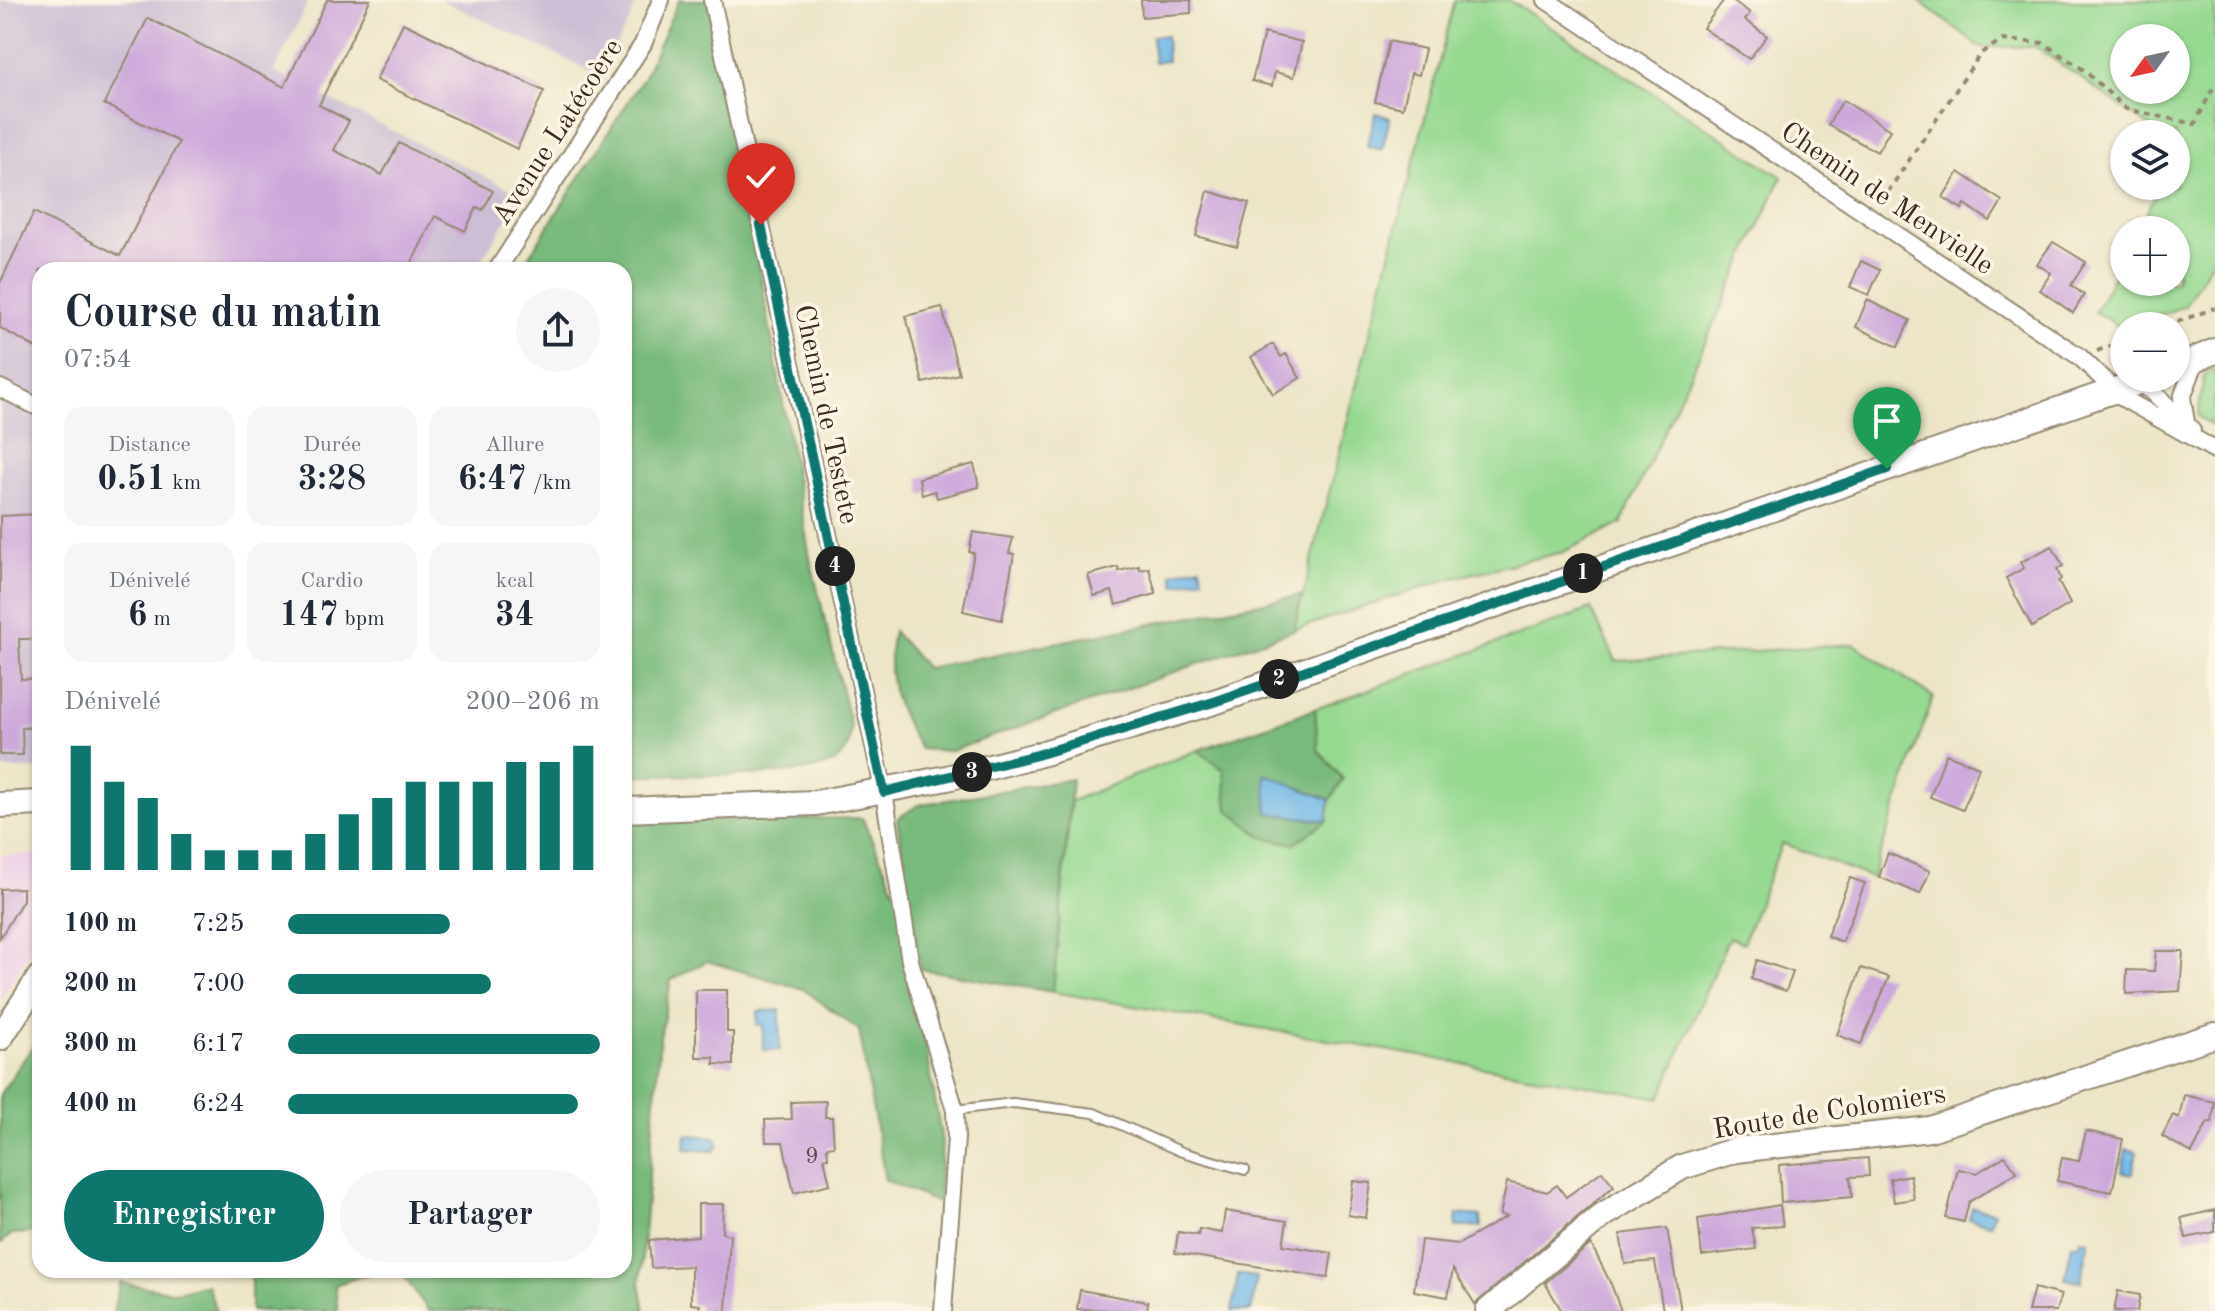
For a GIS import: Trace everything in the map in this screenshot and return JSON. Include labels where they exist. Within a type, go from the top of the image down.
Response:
[{"type":"main road","points":[[632,810],[816,803],[884,792],[1037,755],[1217,701],[2112,392]]},
{"type":"main road","points":[[0,805],[32,805]]},
{"type":"main road","points":[[0,1038],[32,989]]},
{"type":"main road","name":"Route de Colomiers","points":[[1488,1311],[1603,1215],[1682,1167],[1736,1150],[1930,1129],[2215,1035]]},
{"type":"street","name":"Avenue Latécoère","points":[[655,18],[661,0]]},
{"type":"street","name":"Avenue Latécoère","points":[[502,262],[604,107],[655,18],[670,0]]},
{"type":"street","name":"Chemin de Testete","points":[[712,0],[884,792],[910,961],[955,1110],[956,1138],[943,1311]]},
{"type":"street","name":"Chemin de Menvielle","points":[[1546,0],[2080,357],[2110,389]]},
{"type":"street","points":[[2186,422],[2182,398],[2196,360]]},
{"type":"street","points":[[0,388],[32,404]]},
{"type":"street","name":"Chemin de Menvielle","points":[[2112,392],[2198,437],[2215,450]]},
{"type":"street","name":"Chemin de Menvielle","points":[[2153,392],[2198,437]]},
{"type":"lane","points":[[955,1110],[1013,1103],[1094,1113],[1182,1152],[1245,1170]]},
{"type":"path","points":[[1870,218],[1981,53],[2002,40],[2043,43],[2084,70],[2126,109],[2195,124],[2215,84]]},
{"type":"path","points":[[2190,317],[2215,308]]},
{"type":"shaded area","points":[[0,0],[309,0],[274,72],[522,195],[480,262],[32,262],[32,769],[0,769]]},
{"type":"shaded area","points":[[441,0],[636,0],[630,20],[599,75]]},
{"type":"shaded area","points":[[32,854],[32,947],[0,1002],[0,855]]},
{"type":"green space","points":[[679,0],[707,0],[753,231],[810,558],[851,728],[849,742],[840,758],[820,767],[767,774],[632,775],[632,262],[525,262],[644,77]]},
{"type":"green space","points":[[1455,0],[1509,0],[1782,177],[1621,524],[1563,552],[1445,580],[1294,630]]},
{"type":"green space","points":[[1918,0],[2215,0],[2215,255],[2185,306],[2168,312],[2110,312],[2110,321],[2095,312],[2110,283],[2110,296],[2190,296],[2190,216],[2144,216],[2153,200],[2190,200],[2190,120],[2140,120],[2117,104],[2190,104],[2190,24],[2110,24],[2110,99],[2036,47],[1979,47]]},
{"type":"green space","points":[[2215,370],[2215,428],[2198,416],[2204,375]]},
{"type":"green space","points":[[1301,595],[1294,630],[951,751],[920,749],[894,693],[890,664],[893,631],[926,668]]},
{"type":"green space","points":[[1591,609],[1616,661],[1854,644],[1933,697],[1872,878],[1782,843],[1743,943],[1729,937],[1660,1098],[1053,992],[1071,801],[1198,750],[1224,770],[1228,810],[1327,821],[1330,800],[1343,779],[1318,750],[1315,709]]},
{"type":"green space","points":[[1315,709],[1318,750],[1343,779],[1330,800],[1266,775],[1269,813],[1327,821],[1294,844],[1262,837],[1228,810],[1224,770],[1198,750]]},
{"type":"green space","points":[[1072,779],[1053,992],[920,969],[897,819],[918,805]]},
{"type":"green space","points":[[862,818],[903,908],[942,1142],[938,1203],[885,1180],[859,1030],[803,989],[707,961],[671,980],[660,1038],[640,1283],[645,1311],[429,1311],[405,1278],[632,1278],[632,821]]},
{"type":"green space","points":[[32,1048],[32,1233],[12,1234],[0,1244],[0,1094]]},
{"type":"green space","points":[[251,1278],[356,1278],[335,1285],[338,1311],[251,1311]]},
{"type":"green space","points":[[120,1283],[177,1292],[207,1284],[216,1311],[113,1311]]},
{"type":"water","points":[[1152,36],[1166,36],[1167,61],[1154,62]]},
{"type":"water","points":[[1376,113],[1390,118],[1382,150],[1367,146]]},
{"type":"water","points":[[1200,566],[1203,578],[1175,585],[1172,573]]},
{"type":"water","points":[[1265,774],[1330,800],[1327,821],[1268,813]]},
{"type":"water","points":[[780,1010],[780,1050],[763,1050],[763,1025],[757,1025],[758,1011]]},
{"type":"water","points":[[686,1135],[715,1137],[719,1145],[714,1151],[685,1149]]},
{"type":"water","points":[[2126,1149],[2137,1152],[2132,1174],[2122,1172]]},
{"type":"water","points":[[1972,1207],[1994,1212],[1991,1224],[1969,1219]]},
{"type":"water","points":[[1457,1214],[1480,1216],[1481,1227],[1456,1227]]},
{"type":"water","points":[[2081,1239],[2089,1241],[2081,1282],[2065,1279],[2072,1244],[2079,1245]]},
{"type":"water","points":[[1238,1274],[1257,1277],[1251,1311],[1232,1311]]},
{"type":"building","points":[[327,0],[370,0],[319,105],[349,121],[334,150],[382,175],[399,143],[493,191],[483,210],[477,207],[465,231],[435,216],[412,262],[32,262],[32,346],[0,328],[0,283],[34,212],[120,256],[179,142],[104,104],[148,18],[284,87]]},
{"type":"building","points":[[1141,0],[1191,0],[1191,13],[1142,17]]},
{"type":"building","points":[[1724,0],[1732,0],[1750,13],[1745,20],[1767,36],[1749,59],[1703,28]]},
{"type":"building","points":[[403,23],[544,91],[517,149],[376,80]]},
{"type":"building","points":[[1264,33],[1302,42],[1294,77],[1275,72],[1272,86],[1252,81]]},
{"type":"building","points":[[1389,41],[1425,49],[1419,75],[1411,73],[1403,108],[1375,102]]},
{"type":"building","points":[[1843,100],[1890,130],[1877,152],[1828,125]]},
{"type":"building","points":[[1959,172],[2002,201],[1990,221],[1965,204],[1962,209],[1943,197]]},
{"type":"building","points":[[1208,191],[1249,203],[1237,247],[1196,236]]},
{"type":"building","points":[[2053,242],[2086,262],[2071,285],[2084,295],[2073,313],[2040,290],[2051,273],[2037,264]]},
{"type":"building","points":[[1861,261],[1880,270],[1869,295],[1850,287]]},
{"type":"building","points":[[1867,300],[1910,320],[1898,347],[1856,327]]},
{"type":"building","points":[[942,307],[959,374],[923,383],[906,316]]},
{"type":"building","points":[[1273,344],[1281,357],[1286,354],[1300,378],[1273,394],[1251,357]]},
{"type":"building","points":[[974,464],[979,487],[937,498],[935,491],[922,495],[919,478]]},
{"type":"building","points":[[32,514],[32,639],[19,639],[21,679],[32,678],[32,727],[22,728],[23,755],[0,755],[0,516]]},
{"type":"building","points":[[973,532],[1013,538],[1009,553],[1014,554],[1002,620],[963,611],[974,553],[969,552]]},
{"type":"building","points":[[2052,546],[2063,566],[2057,569],[2061,579],[2058,581],[2070,604],[2032,627],[2006,578],[2024,568],[2021,562]]},
{"type":"building","points":[[1139,566],[1140,570],[1149,568],[1156,594],[1116,605],[1112,591],[1094,596],[1088,575],[1118,567],[1119,571]]},
{"type":"building","points":[[1946,754],[1979,767],[1963,810],[1930,797]]},
{"type":"building","points":[[1888,853],[1930,871],[1920,894],[1879,877]]},
{"type":"building","points":[[1850,878],[1865,883],[1842,942],[1827,936]]},
{"type":"building","points":[[23,888],[23,900],[0,938],[0,889]]},
{"type":"building","points":[[2156,951],[2183,951],[2180,991],[2126,994],[2127,970],[2154,971]]},
{"type":"building","points":[[1757,960],[1793,972],[1786,991],[1751,979]]},
{"type":"building","points":[[1861,968],[1889,977],[1861,1044],[1837,1035]]},
{"type":"building","points":[[696,990],[727,990],[727,1032],[733,1032],[733,1065],[714,1064],[714,1057],[696,1057]]},
{"type":"building","points":[[2184,1095],[2215,1102],[2212,1123],[2208,1122],[2192,1153],[2162,1136],[2173,1115],[2179,1118]]},
{"type":"building","points":[[826,1101],[825,1117],[832,1117],[834,1146],[827,1147],[828,1158],[824,1158],[830,1184],[794,1193],[783,1142],[766,1142],[765,1120],[792,1119],[791,1102]]},
{"type":"building","points":[[2086,1131],[2123,1139],[2112,1192],[2057,1181],[2062,1158],[2079,1161]]},
{"type":"building","points":[[2005,1156],[2017,1172],[1969,1202],[1964,1222],[1946,1218],[1958,1169],[1977,1173]]},
{"type":"building","points":[[1868,1158],[1869,1176],[1850,1177],[1852,1197],[1781,1203],[1779,1165]]},
{"type":"building","points":[[1602,1171],[1614,1186],[1475,1304],[1453,1269],[1448,1297],[1414,1291],[1421,1240],[1459,1244],[1507,1216],[1500,1215],[1507,1182],[1547,1192],[1557,1185],[1566,1197]]},
{"type":"building","points":[[1910,1175],[1914,1199],[1894,1202],[1890,1179]]},
{"type":"building","points":[[1353,1181],[1371,1183],[1366,1218],[1348,1215]]},
{"type":"building","points":[[698,1204],[723,1204],[722,1233],[730,1235],[726,1311],[699,1310],[700,1305],[691,1304],[691,1266],[651,1268],[649,1240],[698,1236]]},
{"type":"building","points":[[1780,1205],[1783,1226],[1752,1228],[1756,1249],[1702,1256],[1698,1219]]},
{"type":"building","points":[[2215,1210],[2215,1232],[2186,1238],[2181,1218]]},
{"type":"building","points":[[1225,1211],[1287,1221],[1283,1245],[1332,1253],[1328,1278],[1175,1253],[1178,1232],[1198,1235],[1199,1229],[1222,1233]]},
{"type":"building","points":[[1667,1228],[1681,1311],[1663,1311],[1655,1261],[1625,1264],[1620,1234]]},
{"type":"building","points":[[1591,1244],[1621,1311],[1562,1311],[1545,1283]]},
{"type":"building","points":[[2034,1288],[2061,1295],[2056,1311],[2028,1311]]},
{"type":"building","points":[[1080,1290],[1148,1302],[1147,1311],[1077,1309]]},
{"type":"building","points":[[2118,1291],[2140,1295],[2137,1311],[2114,1311]]},
{"type":"route","points":[[761,225],[884,792],[1037,755],[1217,701],[1887,469]]}]
